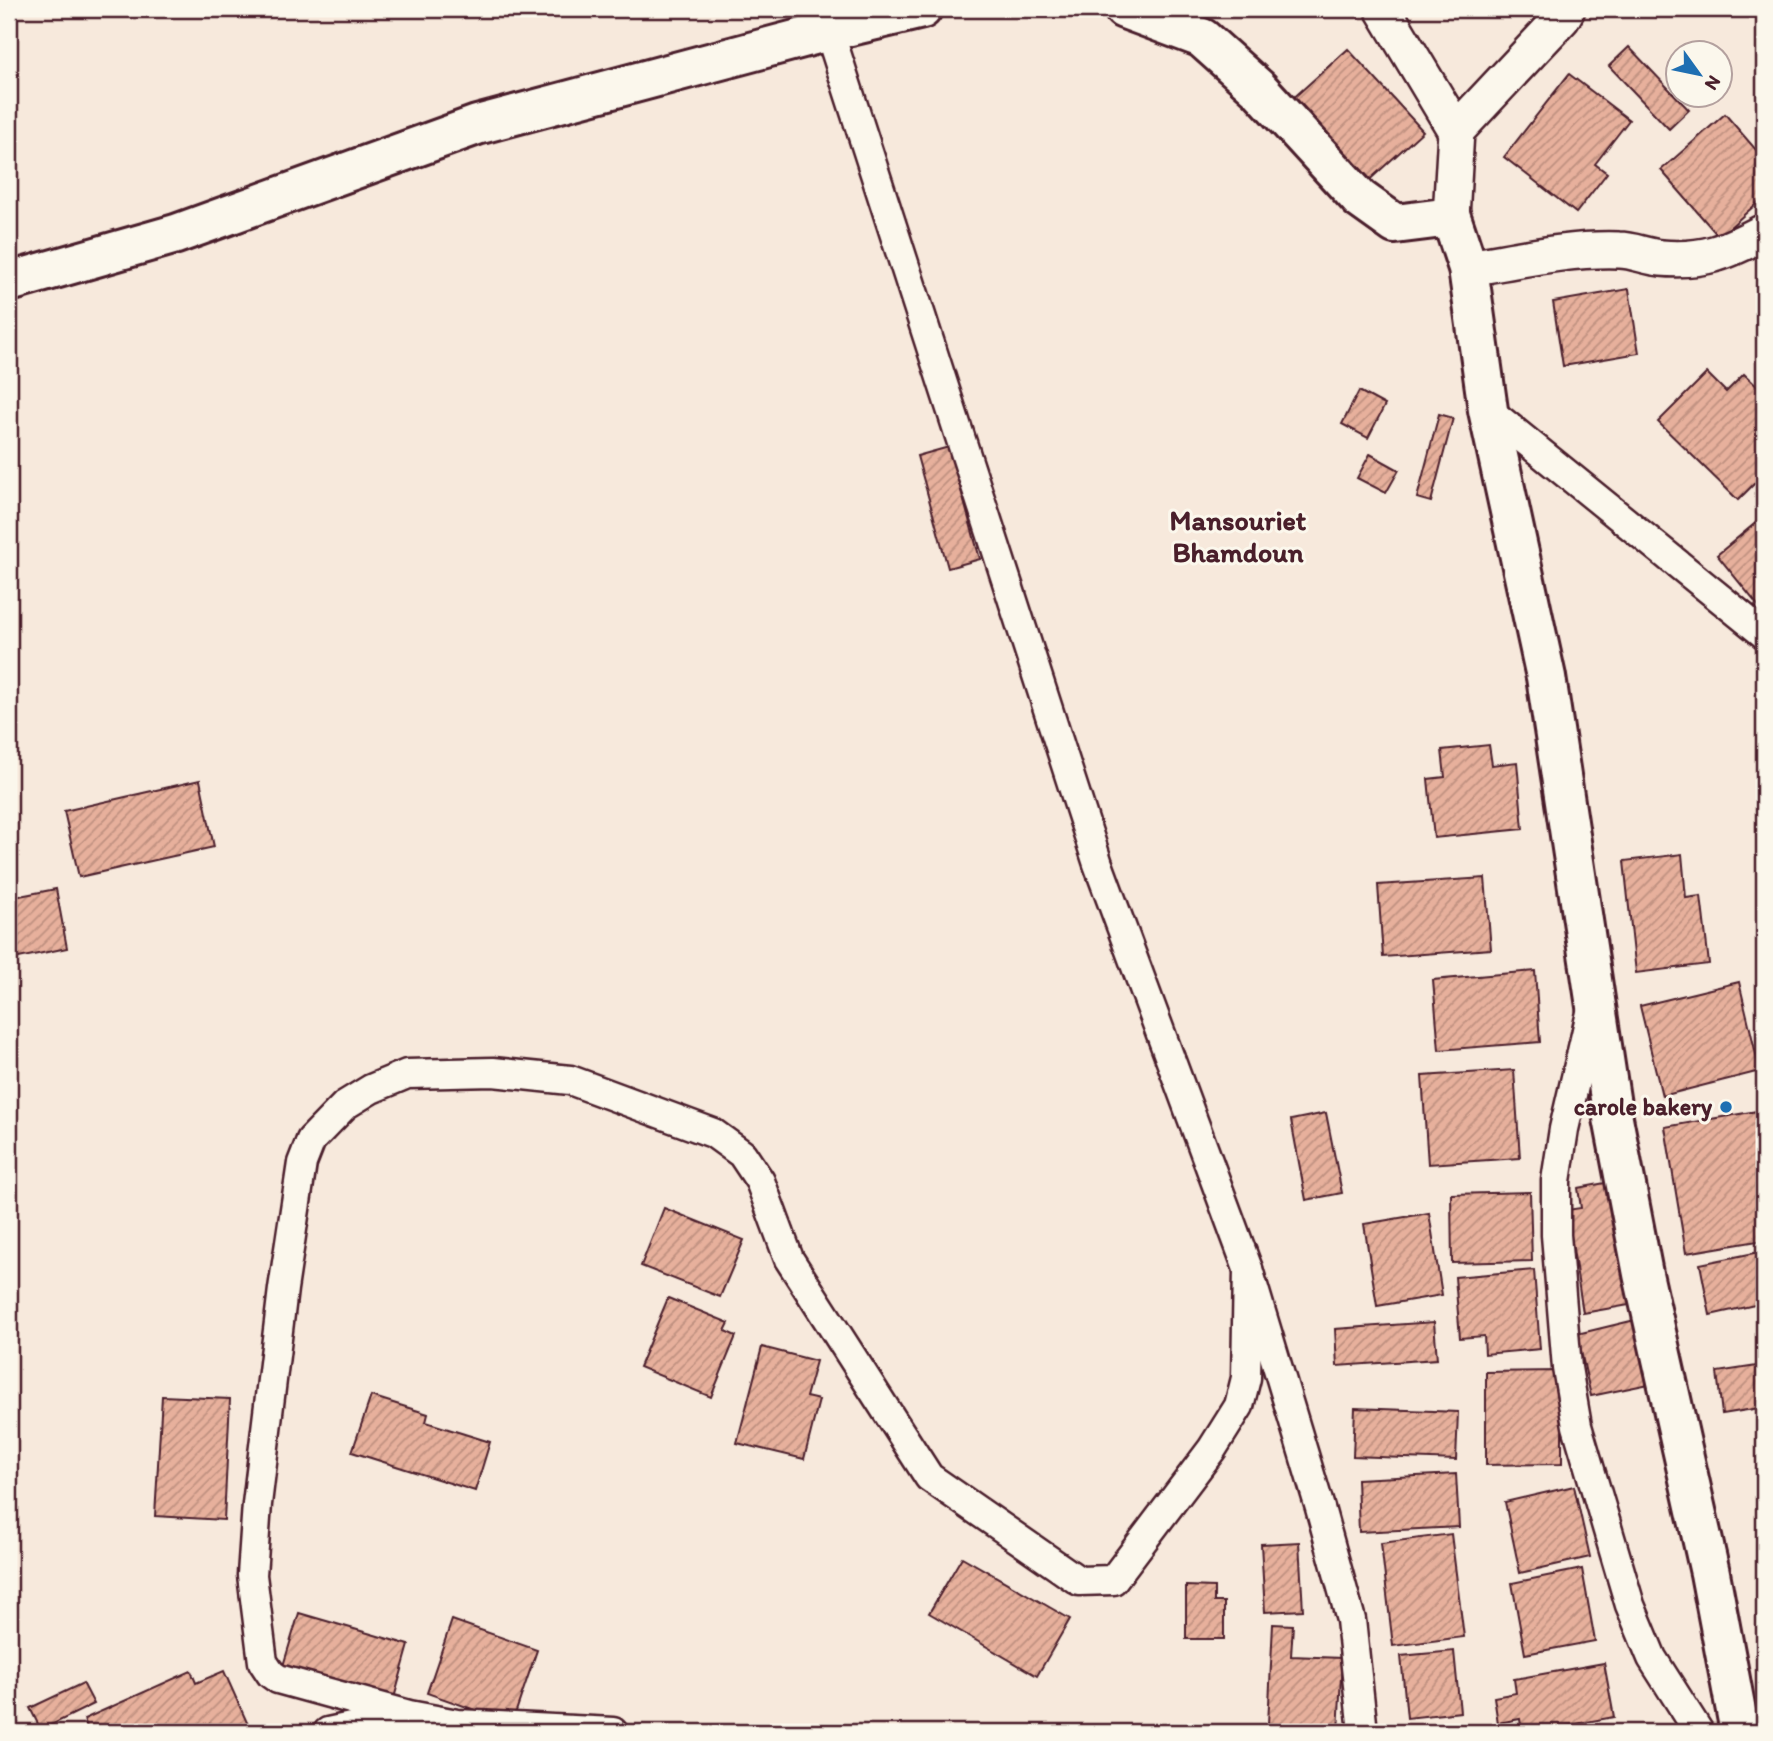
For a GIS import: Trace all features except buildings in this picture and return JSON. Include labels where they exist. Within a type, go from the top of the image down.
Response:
[{"type":"main road","points":[[9,282],[176,234],[477,125],[829,31],[922,9]]},
{"type":"main road","points":[[1124,9],[1202,38],[1259,89],[1360,199],[1395,224],[1451,217],[1468,268],[1488,410],[1546,677],[1613,1118],[1643,1273],[1710,1573],[1740,1732]]},
{"type":"street","points":[[1383,9],[1456,131],[1451,217]]},
{"type":"street","points":[[1456,131],[1562,18],[1567,9]]},
{"type":"street","points":[[829,31],[1098,864],[1248,1269],[1321,1508],[1351,1619],[1363,1732]]},
{"type":"street","points":[[1468,268],[1575,252],[1621,250],[1659,258],[1696,259],[1728,251],[1764,232]]},
{"type":"street","points":[[1488,410],[1764,634]]},
{"type":"street","points":[[1595,997],[1564,1129],[1556,1181],[1556,1235],[1567,1368],[1577,1426],[1630,1605],[1652,1658],[1699,1732]]},
{"type":"street","points":[[614,1732],[457,1724],[409,1715],[294,1685],[271,1674],[263,1662],[252,1575],[257,1504],[302,1163],[311,1140],[345,1105],[371,1088],[407,1074],[493,1072],[570,1080],[713,1133],[742,1154],[760,1181],[789,1259],[929,1477],[1079,1581],[1113,1580],[1212,1449],[1239,1405],[1246,1378],[1248,1269]]},
{"type":"street","points":[[328,1732],[409,1715]]},
{"type":"place","name":"carole bakery","points":[[1726,1107]]},
{"type":"district","name":"Mansouriet Bhamdoun","points":[[1238,536]]}]
